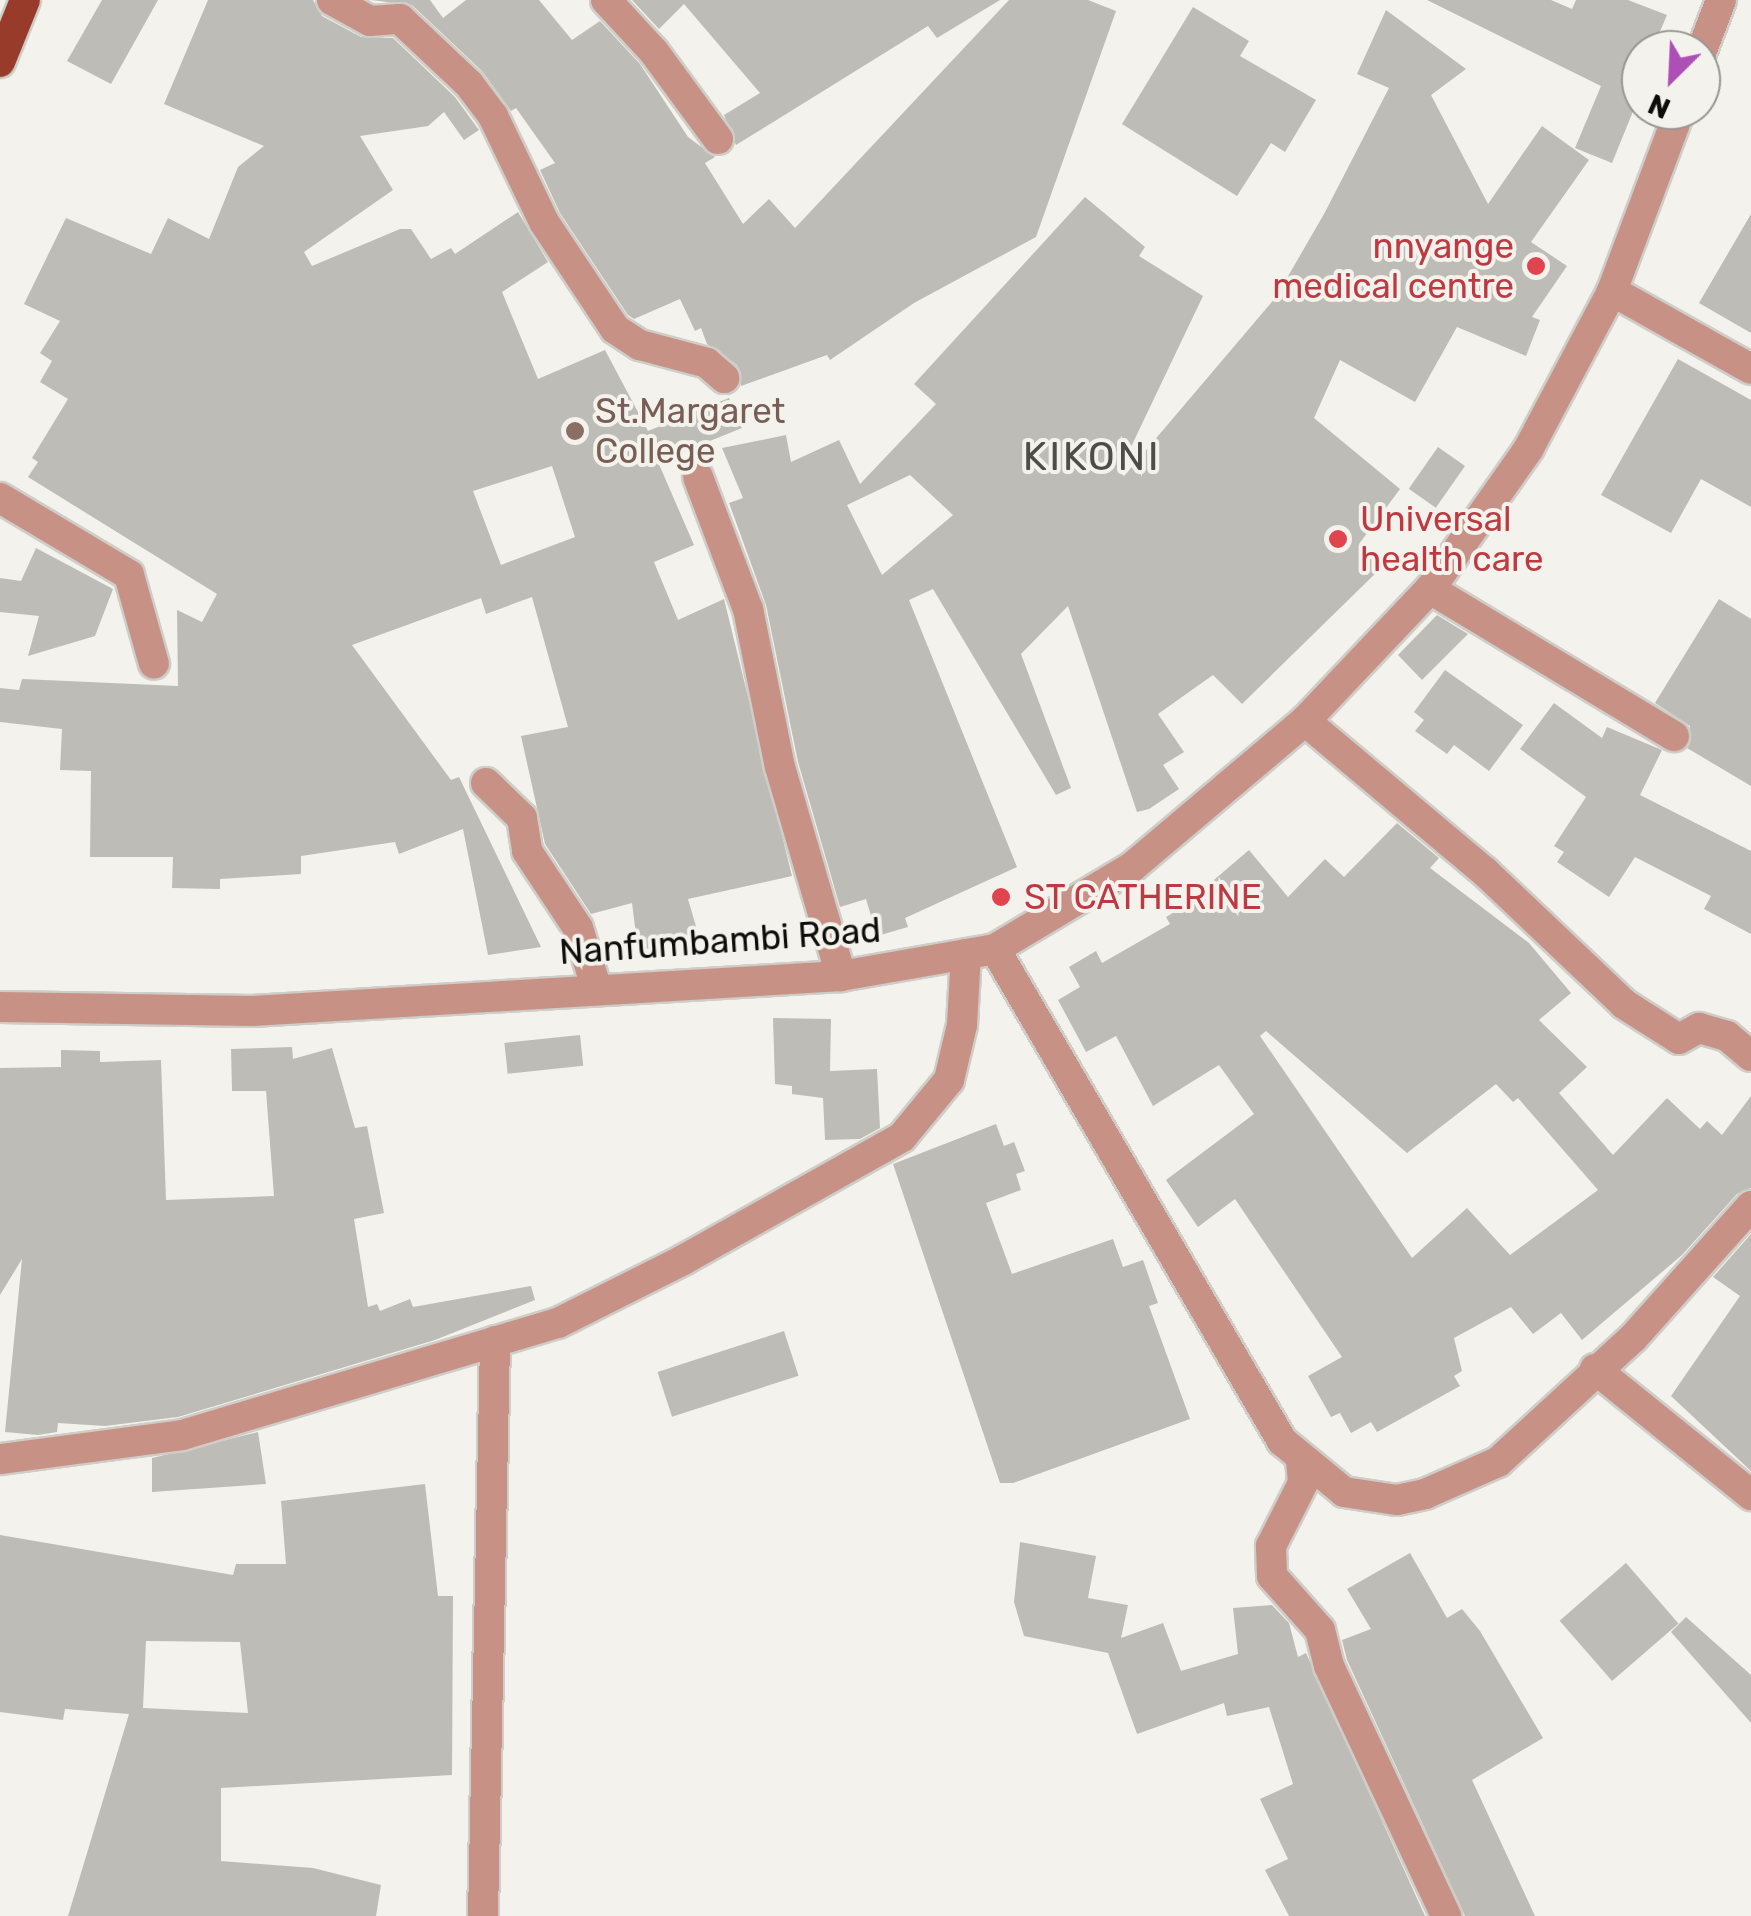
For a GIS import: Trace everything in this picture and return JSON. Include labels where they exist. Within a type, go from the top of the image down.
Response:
[{"type":"main road","points":[[0,62],[24,0]]},
{"type":"street","points":[[332,0],[370,21],[400,19],[469,84],[493,116],[544,222],[602,316],[640,344],[707,363],[724,378]]},
{"type":"street","points":[[606,0],[718,138]]},
{"type":"street","points":[[1710,30],[1721,0]]},
{"type":"street","name":"Nanfumbambi Road","points":[[0,1007],[252,1011],[841,976],[980,951],[1132,868],[1306,721],[1430,589],[1529,448],[1612,291],[1672,130]]},
{"type":"street","points":[[1612,291],[1751,369]]},
{"type":"street","points":[[698,477],[748,609],[780,767],[841,976]]},
{"type":"street","points":[[0,498],[129,576],[154,664]]},
{"type":"street","points":[[1430,589],[1674,736]]},
{"type":"street","points":[[1306,721],[1485,872],[1633,1011],[1679,1039],[1699,1028],[1727,1036],[1751,1056]]},
{"type":"street","points":[[486,783],[522,818],[527,852],[578,928],[597,990]]},
{"type":"street","points":[[0,1459],[182,1435],[558,1323],[665,1270],[902,1137],[948,1080],[980,951]]},
{"type":"street","points":[[980,951],[1282,1441],[1300,1460],[1344,1492],[1396,1500],[1425,1494],[1498,1462],[1651,1319],[1751,1206]]},
{"type":"street","points":[[483,1916],[495,1341]]},
{"type":"street","points":[[1595,1368],[1751,1495]]},
{"type":"street","points":[[1300,1460],[1302,1483],[1271,1546],[1272,1576],[1320,1630],[1329,1666],[1446,1916]]},
{"type":"building","points":[[102,0],[158,0],[111,84],[67,61]]},
{"type":"building","points":[[208,0],[313,0],[322,16],[361,37],[393,38],[455,97],[479,130],[464,140],[444,112],[428,126],[360,136],[393,190],[304,252],[312,266],[400,229],[411,229],[431,259],[451,248],[455,254],[518,212],[548,262],[502,292],[538,379],[605,350],[648,431],[729,398],[742,428],[658,462],[694,545],[654,562],[678,620],[724,599],[792,876],[688,899],[700,940],[638,950],[632,903],[591,914],[545,844],[521,736],[568,727],[532,597],[486,614],[481,598],[352,645],[451,780],[459,777],[541,947],[488,955],[463,829],[399,854],[395,842],[301,856],[301,874],[220,879],[220,889],[172,888],[173,857],[90,857],[91,771],[60,770],[62,729],[0,722],[0,688],[19,690],[22,679],[178,686],[177,610],[202,622],[217,594],[28,477],[38,462],[32,458],[68,399],[40,382],[52,361],[40,353],[60,321],[24,304],[66,218],[151,254],[168,218],[209,239],[238,167],[264,146],[164,104]],"holes":[[[552,466],[575,537],[501,565],[473,491]]]},
{"type":"building","points":[[371,0],[430,0],[443,18],[466,0],[539,0],[572,40],[600,21],[640,64],[688,137],[715,157],[705,163],[743,224],[769,199],[795,228],[1009,0],[1088,0],[1116,11],[1036,237],[914,303],[830,360],[827,355],[741,386],[737,365],[707,344],[701,328],[695,331],[680,299],[634,319],[628,315],[560,213],[540,170],[555,163],[516,108],[511,111],[482,71],[412,5]]},
{"type":"building","points":[[632,0],[1000,0],[937,38],[928,26],[736,145],[724,115],[760,93],[684,4],[659,29]]},
{"type":"building","points":[[1427,0],[1551,0],[1572,9],[1576,0],[1628,0],[1667,15],[1661,30],[1621,30],[1621,130],[1625,130],[1612,163],[1575,148],[1601,86]]},
{"type":"building","points":[[1193,7],[1249,41],[1240,56],[1316,100],[1285,152],[1271,143],[1237,196],[1122,124]]},
{"type":"building","points":[[1386,10],[1466,69],[1431,95],[1488,204],[1542,126],[1589,160],[1531,242],[1567,266],[1532,317],[1540,320],[1526,356],[1457,327],[1415,402],[1340,360],[1314,418],[1400,489],[1359,544],[1382,567],[1242,704],[1213,675],[1158,714],[1184,752],[1163,765],[1179,789],[1149,809],[1137,812],[1068,606],[1021,654],[1071,788],[1056,795],[933,589],[909,600],[1017,867],[905,918],[908,927],[877,936],[866,899],[840,907],[798,762],[766,605],[729,503],[743,498],[722,448],[786,435],[791,462],[839,440],[860,484],[936,404],[914,384],[1085,197],[1145,247],[1139,256],[1203,296],[1119,472],[1124,476],[1276,297],[1389,88],[1357,74]],"holes":[[[910,475],[953,515],[882,575],[847,505]]]},
{"type":"building","points":[[1751,214],[1751,333],[1699,303]]},
{"type":"building","points":[[1678,359],[1751,400],[1751,507],[1701,479],[1671,533],[1601,495]]},
{"type":"building","points":[[1438,447],[1465,466],[1436,508],[1409,489]]},
{"type":"building","points":[[36,548],[113,589],[95,636],[28,656],[39,616],[0,612],[0,578],[21,581]]},
{"type":"building","points":[[1719,599],[1751,619],[1751,786],[1687,748],[1690,726],[1655,703]]},
{"type":"building","points":[[1437,615],[1468,634],[1422,680],[1398,655]]},
{"type":"building","points":[[1445,670],[1523,725],[1489,771],[1454,745],[1447,754],[1415,731],[1424,720],[1414,712]]},
{"type":"building","points":[[1554,703],[1602,738],[1607,727],[1662,750],[1640,795],[1751,851],[1751,934],[1704,909],[1711,896],[1635,857],[1609,897],[1557,862],[1564,852],[1554,846],[1586,797],[1520,749]]},
{"type":"building","points":[[1397,823],[1439,858],[1430,868],[1529,943],[1571,993],[1539,1020],[1587,1067],[1559,1093],[1613,1155],[1667,1098],[1700,1129],[1707,1121],[1722,1135],[1751,1096],[1751,1188],[1737,1194],[1682,1255],[1582,1340],[1561,1313],[1533,1334],[1511,1307],[1454,1338],[1462,1371],[1454,1376],[1460,1386],[1377,1432],[1371,1422],[1351,1433],[1340,1413],[1331,1417],[1308,1376],[1342,1357],[1235,1199],[1198,1227],[1166,1180],[1254,1114],[1219,1065],[1153,1106],[1116,1036],[1086,1052],[1058,1000],[1080,987],[1069,967],[1096,951],[1102,963],[1170,924],[1166,917],[1212,890],[1208,885],[1249,850],[1288,897],[1325,859],[1344,877]],"holes":[[[1266,1031],[1407,1153],[1496,1084],[1513,1102],[1518,1098],[1598,1190],[1510,1255],[1467,1208],[1412,1258],[1260,1036]]]},
{"type":"building","points":[[773,1018],[831,1019],[830,1071],[877,1069],[880,1128],[860,1139],[825,1140],[823,1098],[792,1094],[792,1086],[775,1084]]},
{"type":"building","points":[[580,1035],[583,1066],[508,1074],[504,1043]]},
{"type":"building","points":[[292,1047],[293,1059],[332,1048],[355,1128],[367,1126],[384,1213],[354,1219],[368,1307],[377,1304],[380,1311],[410,1299],[413,1307],[531,1286],[535,1300],[435,1340],[178,1417],[105,1426],[58,1423],[57,1432],[38,1435],[5,1432],[22,1259],[0,1295],[0,1068],[61,1067],[61,1050],[100,1051],[100,1062],[161,1060],[166,1200],[274,1196],[266,1091],[232,1091],[231,1049]]},
{"type":"building","points":[[996,1124],[1004,1146],[1014,1142],[1025,1171],[1016,1174],[1021,1190],[986,1203],[1012,1274],[1113,1239],[1123,1267],[1143,1260],[1158,1303],[1149,1306],[1190,1419],[1013,1483],[1000,1483],[893,1164]]},
{"type":"building","points":[[1751,1234],[1751,1471],[1671,1396],[1740,1296],[1713,1277]]},
{"type":"building","points":[[784,1331],[799,1376],[672,1417],[658,1372]]},
{"type":"building","points":[[258,1432],[266,1484],[152,1492],[152,1458]]},
{"type":"building","points":[[425,1484],[438,1596],[453,1596],[452,1775],[221,1788],[221,1861],[313,1868],[381,1885],[376,1916],[68,1916],[129,1714],[65,1709],[63,1720],[0,1712],[0,1535],[233,1575],[236,1564],[286,1564],[281,1501]],"holes":[[[146,1641],[240,1642],[248,1713],[143,1708]]]},
{"type":"building","points":[[1020,1542],[1096,1556],[1088,1598],[1128,1605],[1121,1638],[1163,1623],[1181,1671],[1238,1654],[1233,1608],[1272,1605],[1289,1623],[1298,1657],[1306,1653],[1425,1916],[1289,1916],[1265,1870],[1288,1859],[1260,1799],[1293,1784],[1269,1707],[1227,1716],[1224,1703],[1137,1734],[1108,1653],[1024,1636],[1014,1602]]},
{"type":"building","points":[[1410,1553],[1447,1618],[1462,1609],[1480,1631],[1543,1738],[1472,1780],[1535,1916],[1465,1916],[1347,1660],[1342,1640],[1371,1629],[1347,1589]]},
{"type":"building","points":[[1626,1563],[1678,1623],[1612,1681],[1560,1621]]},
{"type":"building","points":[[1686,1617],[1751,1675],[1751,1723],[1671,1632]]},
{"type":"place","name":"nnyange medical centre","points":[[1536,266]]},
{"type":"place","name":"St.Margaret College","points":[[575,431]]},
{"type":"place","name":"Universal health care","points":[[1338,539]]},
{"type":"place","name":"ST CATHERINE","points":[[1001,897]]},
{"type":"district","name":"KIKONI","points":[[1092,457]]}]
